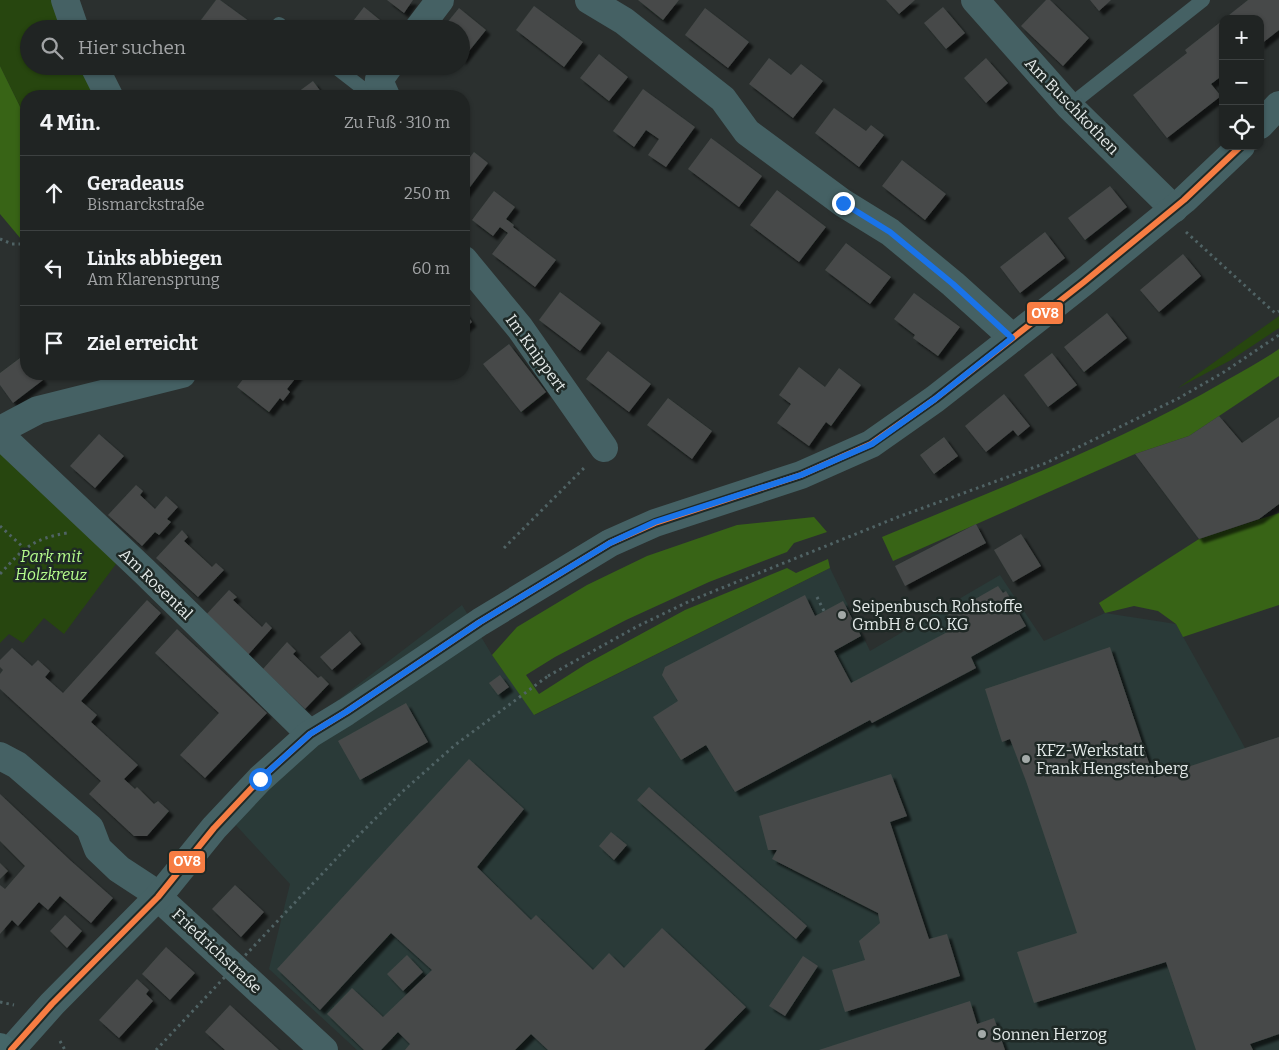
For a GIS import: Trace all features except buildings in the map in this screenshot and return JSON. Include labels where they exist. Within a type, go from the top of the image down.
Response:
[{"type":"main road","points":[[0,1047],[4,1050]]},
{"type":"street","points":[[65,0],[72,20]]},
{"type":"street","points":[[425,20],[440,0]]},
{"type":"street","points":[[589,0],[624,21],[723,99],[747,132],[843,203],[890,232],[953,284],[1012,338]]},
{"type":"street","name":"Am Buschkothen","points":[[975,0],[1069,106],[1178,218]]},
{"type":"street","points":[[98,75],[106,90]]},
{"type":"street","points":[[383,75],[379,80],[383,90]]},
{"type":"street","points":[[1264,121],[1279,105]]},
{"type":"street","points":[[11,1050],[52,1004],[158,897],[214,828],[260,779],[310,734],[354,707],[480,622],[610,543],[655,522],[801,475],[872,444],[935,399],[1012,338],[1178,218],[1238,150]]},
{"type":"street","name":"Im Knippert","points":[[470,267],[520,328],[604,448]]},
{"type":"street","points":[[0,430],[38,410],[158,380]]},
{"type":"street","name":"Am Rosental","points":[[0,435],[310,734]]},
{"type":"street","name":"Friedrichstraße","points":[[0,756],[17,765],[90,828],[98,849],[119,869],[148,888],[324,1050]]},
{"type":"lane","points":[[1069,106],[1203,0]]},
{"type":"lane","points":[[346,75],[361,87],[370,90]]},
{"type":"path","points":[[1178,218],[1275,313],[1279,311]]},
{"type":"path","points":[[0,239],[12,244],[20,244]]},
{"type":"path","points":[[156,1050],[353,841],[402,792],[456,745],[548,676],[638,626],[692,600],[898,517],[1046,462],[1130,423],[1180,398],[1224,372],[1279,335]]},
{"type":"path","points":[[504,548],[604,448]]},
{"type":"path","points":[[0,574],[24,548],[39,539],[69,532],[88,518]]},
{"type":"path","points":[[0,526],[24,548]]},
{"type":"path","points":[[818,597],[824,612]]},
{"type":"path","points":[[0,1002],[14,1004]]},
{"type":"path","points":[[60,1041],[65,1050]]},
{"type":"shaded area","points":[[830,568],[870,651],[1000,575],[1044,641],[1105,613],[1176,624],[1245,748],[1279,737],[1279,1050],[357,1050],[269,969],[290,884],[221,809],[300,729],[462,605],[492,655],[535,715]]},
{"type":"green space","points":[[0,0],[60,0],[68,20],[20,20],[20,75],[90,75],[96,90],[20,90],[20,107],[0,66]]},
{"type":"green space","points":[[0,66],[20,107],[20,238],[0,214]]},
{"type":"green space","points":[[1279,316],[1279,328],[1231,360],[1178,388]]},
{"type":"green space","points":[[1279,349],[1279,376],[1189,436],[1135,454],[893,561],[882,537],[1101,445],[1186,403]]},
{"type":"green space","name":"Park mit Holzkreuz","points":[[0,445],[119,560],[64,634],[44,618],[23,643],[9,634],[0,643]]},
{"type":"green space","points":[[1279,513],[1279,605],[1183,637],[1176,624],[1158,611],[1134,606],[1105,613],[1099,603],[1199,539]]},
{"type":"green space","points":[[814,517],[827,532],[794,543],[787,552],[709,582],[626,620],[555,657],[526,675],[539,694],[586,664],[685,610],[787,568],[796,573],[828,559],[830,568],[534,715],[492,655],[517,627],[587,585],[647,556],[737,525]]},
{"type":"transit line","name":"OV8","points":[[11,1050],[52,1004],[158,897],[214,828],[260,779],[310,734],[480,622],[610,543],[655,523],[801,475],[871,444],[935,399],[1084,282],[1184,200],[1237,150]]},
{"type":"place","name":"Seipenbusch Rohstoffe GmbH & CO. KG","points":[[842,615]]},
{"type":"place","name":"KFZ-Werkstatt Frank Hengstenberg","points":[[1026,759]]},
{"type":"place","name":"Sonnen Herzog","points":[[982,1034]]},
{"type":"route","points":[[260,779],[310,734],[480,622],[610,543],[655,522],[801,475],[872,444],[935,399],[1012,338],[953,284],[890,232],[843,203]]}]
